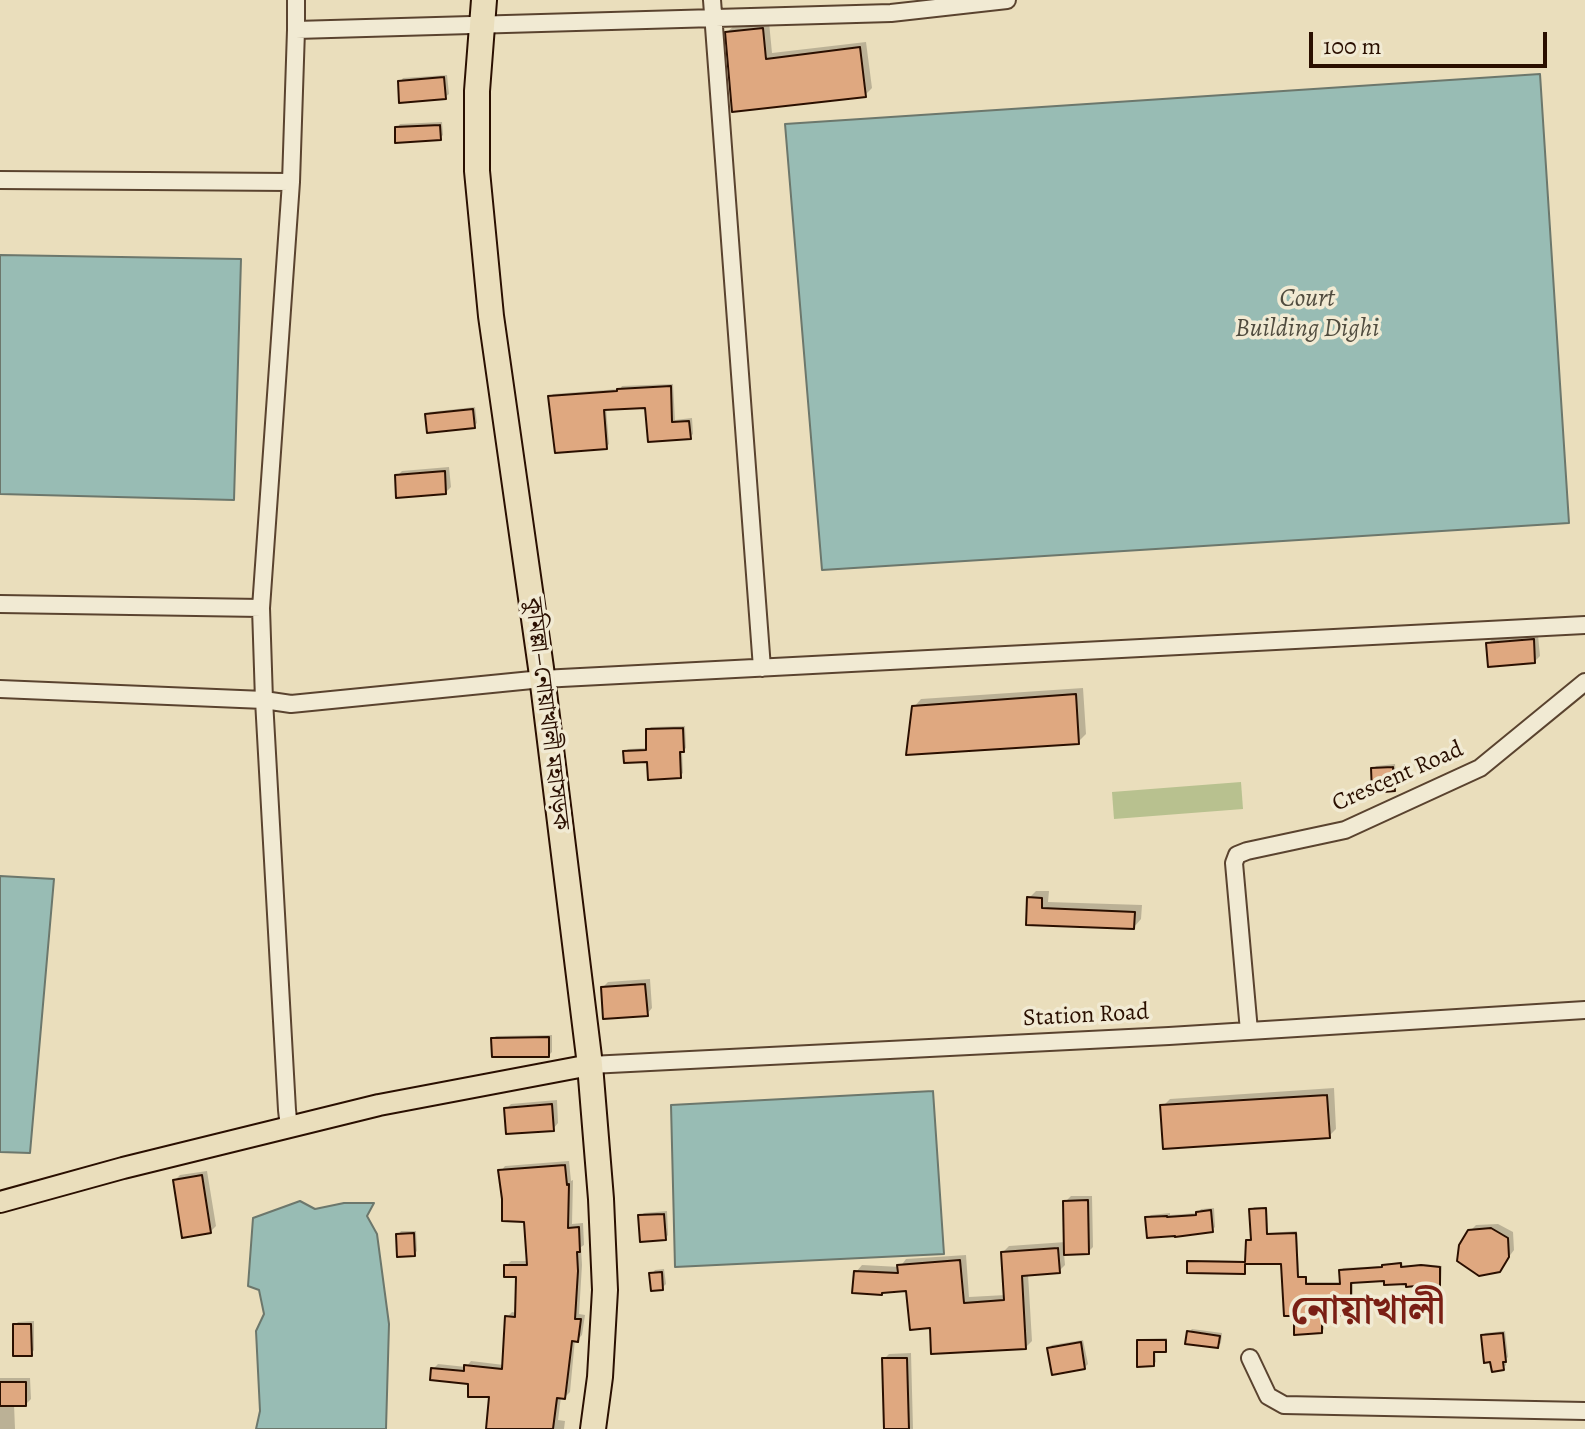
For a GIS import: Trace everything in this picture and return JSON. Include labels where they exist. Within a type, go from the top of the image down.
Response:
[{"type":"highway","name":"কুমিল্লা–নোয়াখালী মহাসড়ক","points":[[484,12],[477,91],[477,171],[491,316],[542,679],[590,1065],[601,1199],[605,1290],[600,1377],[593,1429]]},
{"type":"main road","points":[[0,1202],[123,1168],[379,1105],[590,1065]]},
{"type":"street","points":[[289,1127],[261,608],[291,182],[296,0]]},
{"type":"street","points":[[712,0],[762,668]]},
{"type":"street","points":[[296,30],[484,12],[713,18],[891,13],[1007,0]]},
{"type":"street","points":[[0,180],[291,182]]},
{"type":"street","points":[[0,604],[261,608]]},
{"type":"street","points":[[0,689],[264,700],[291,704],[542,679],[1585,625]]},
{"type":"street","name":"Crescent Road","points":[[1249,1031],[1234,863],[1237,855],[1345,830],[1480,768],[1585,682]]},
{"type":"street","name":"Station Road","points":[[590,1065],[1585,1012]]},
{"type":"street","points":[[1250,1358],[1268,1396],[1284,1405],[1585,1411]]},
{"type":"green space","points":[[1241,782],[1243,809],[1114,819],[1112,792]]},
{"type":"water","name":"Court Building Dighi","points":[[1540,74],[1569,523],[822,570],[785,124]]},
{"type":"water","points":[[0,255],[241,259],[234,500],[0,494]]},
{"type":"water","points":[[0,876],[54,879],[30,1153],[0,1152]]},
{"type":"water","points":[[933,1091],[944,1254],[675,1267],[671,1105]]},
{"type":"water","points":[[300,1201],[315,1209],[344,1203],[374,1203],[367,1216],[377,1234],[389,1324],[386,1429],[256,1429],[260,1411],[256,1331],[264,1314],[259,1290],[248,1286],[253,1218]]},
{"type":"building","points":[[763,28],[766,59],[860,47],[866,97],[732,112],[725,32]]},
{"type":"building","points":[[444,77],[446,99],[399,103],[398,81]]},
{"type":"building","points":[[440,125],[441,140],[395,143],[395,127]]},
{"type":"building","points":[[671,386],[672,422],[689,421],[691,439],[648,442],[645,408],[604,410],[607,449],[555,453],[548,396]]},
{"type":"building","points":[[473,409],[475,428],[427,433],[425,414]]},
{"type":"building","points":[[445,471],[446,494],[396,498],[395,475]]},
{"type":"building","points":[[1534,639],[1535,663],[1488,667],[1486,643]]},
{"type":"building","points":[[1076,694],[1079,744],[906,755],[912,706]]},
{"type":"building","points":[[683,728],[681,778],[648,780],[647,762],[624,763],[623,751],[646,750],[646,729]]},
{"type":"building","points":[[1393,767],[1395,791],[1372,793],[1371,768]]},
{"type":"building","points":[[1027,897],[1042,898],[1042,908],[1135,912],[1134,929],[1026,925]]},
{"type":"building","points":[[645,984],[648,1016],[603,1019],[601,987]]},
{"type":"building","points":[[549,1037],[549,1057],[492,1057],[491,1038]]},
{"type":"building","points":[[1327,1095],[1330,1138],[1163,1149],[1160,1105]]},
{"type":"building","points":[[552,1104],[554,1131],[506,1134],[504,1108]]},
{"type":"building","points":[[565,1165],[569,1184],[568,1228],[579,1227],[575,1319],[581,1319],[578,1342],[572,1341],[565,1399],[557,1398],[553,1429],[486,1429],[489,1397],[468,1397],[468,1384],[430,1380],[431,1368],[464,1371],[464,1365],[502,1369],[505,1316],[515,1317],[516,1277],[504,1277],[504,1265],[527,1265],[524,1222],[502,1221],[498,1170]]},
{"type":"building","points":[[202,1175],[211,1233],[182,1238],[173,1180]]},
{"type":"building","points":[[1088,1200],[1089,1254],[1064,1255],[1063,1201]]},
{"type":"building","points":[[1266,1208],[1267,1234],[1296,1233],[1298,1277],[1306,1277],[1306,1284],[1340,1284],[1339,1270],[1401,1263],[1401,1267],[1440,1267],[1440,1287],[1384,1285],[1384,1281],[1351,1283],[1351,1315],[1322,1316],[1322,1333],[1294,1335],[1294,1316],[1284,1316],[1281,1264],[1245,1264],[1245,1274],[1187,1273],[1187,1261],[1245,1262],[1246,1240],[1251,1240],[1249,1209]]},
{"type":"building","points":[[1211,1210],[1213,1232],[1147,1238],[1145,1217],[1196,1215],[1196,1212]]},
{"type":"building","points":[[664,1214],[666,1240],[640,1242],[638,1215]]},
{"type":"building","points":[[1491,1228],[1508,1238],[1509,1257],[1500,1272],[1479,1276],[1457,1261],[1459,1245],[1468,1230]]},
{"type":"building","points":[[414,1233],[415,1256],[397,1257],[396,1234]]},
{"type":"building","points":[[1058,1248],[1060,1273],[1022,1276],[1026,1349],[931,1354],[930,1328],[910,1330],[906,1291],[882,1295],[852,1293],[854,1271],[898,1273],[897,1265],[960,1260],[964,1303],[1004,1300],[1001,1252]]},
{"type":"building","points":[[662,1272],[663,1290],[651,1291],[649,1273]]},
{"type":"building","points":[[13,1324],[31,1324],[32,1356],[13,1356]]},
{"type":"building","points":[[1187,1331],[1220,1336],[1218,1348],[1185,1344]]},
{"type":"building","points":[[1503,1333],[1504,1370],[1492,1372],[1490,1362],[1484,1363],[1481,1335]]},
{"type":"building","points":[[1137,1340],[1166,1340],[1166,1352],[1154,1352],[1154,1366],[1137,1367]]},
{"type":"building","points":[[1081,1342],[1085,1369],[1052,1375],[1047,1348]]},
{"type":"building","points":[[882,1358],[907,1358],[909,1429],[884,1429]]},
{"type":"building","points":[[0,1382],[26,1382],[26,1406],[0,1406]]},
{"type":"district","name":"নোয়াখালী","points":[[1368,1313]]}]
